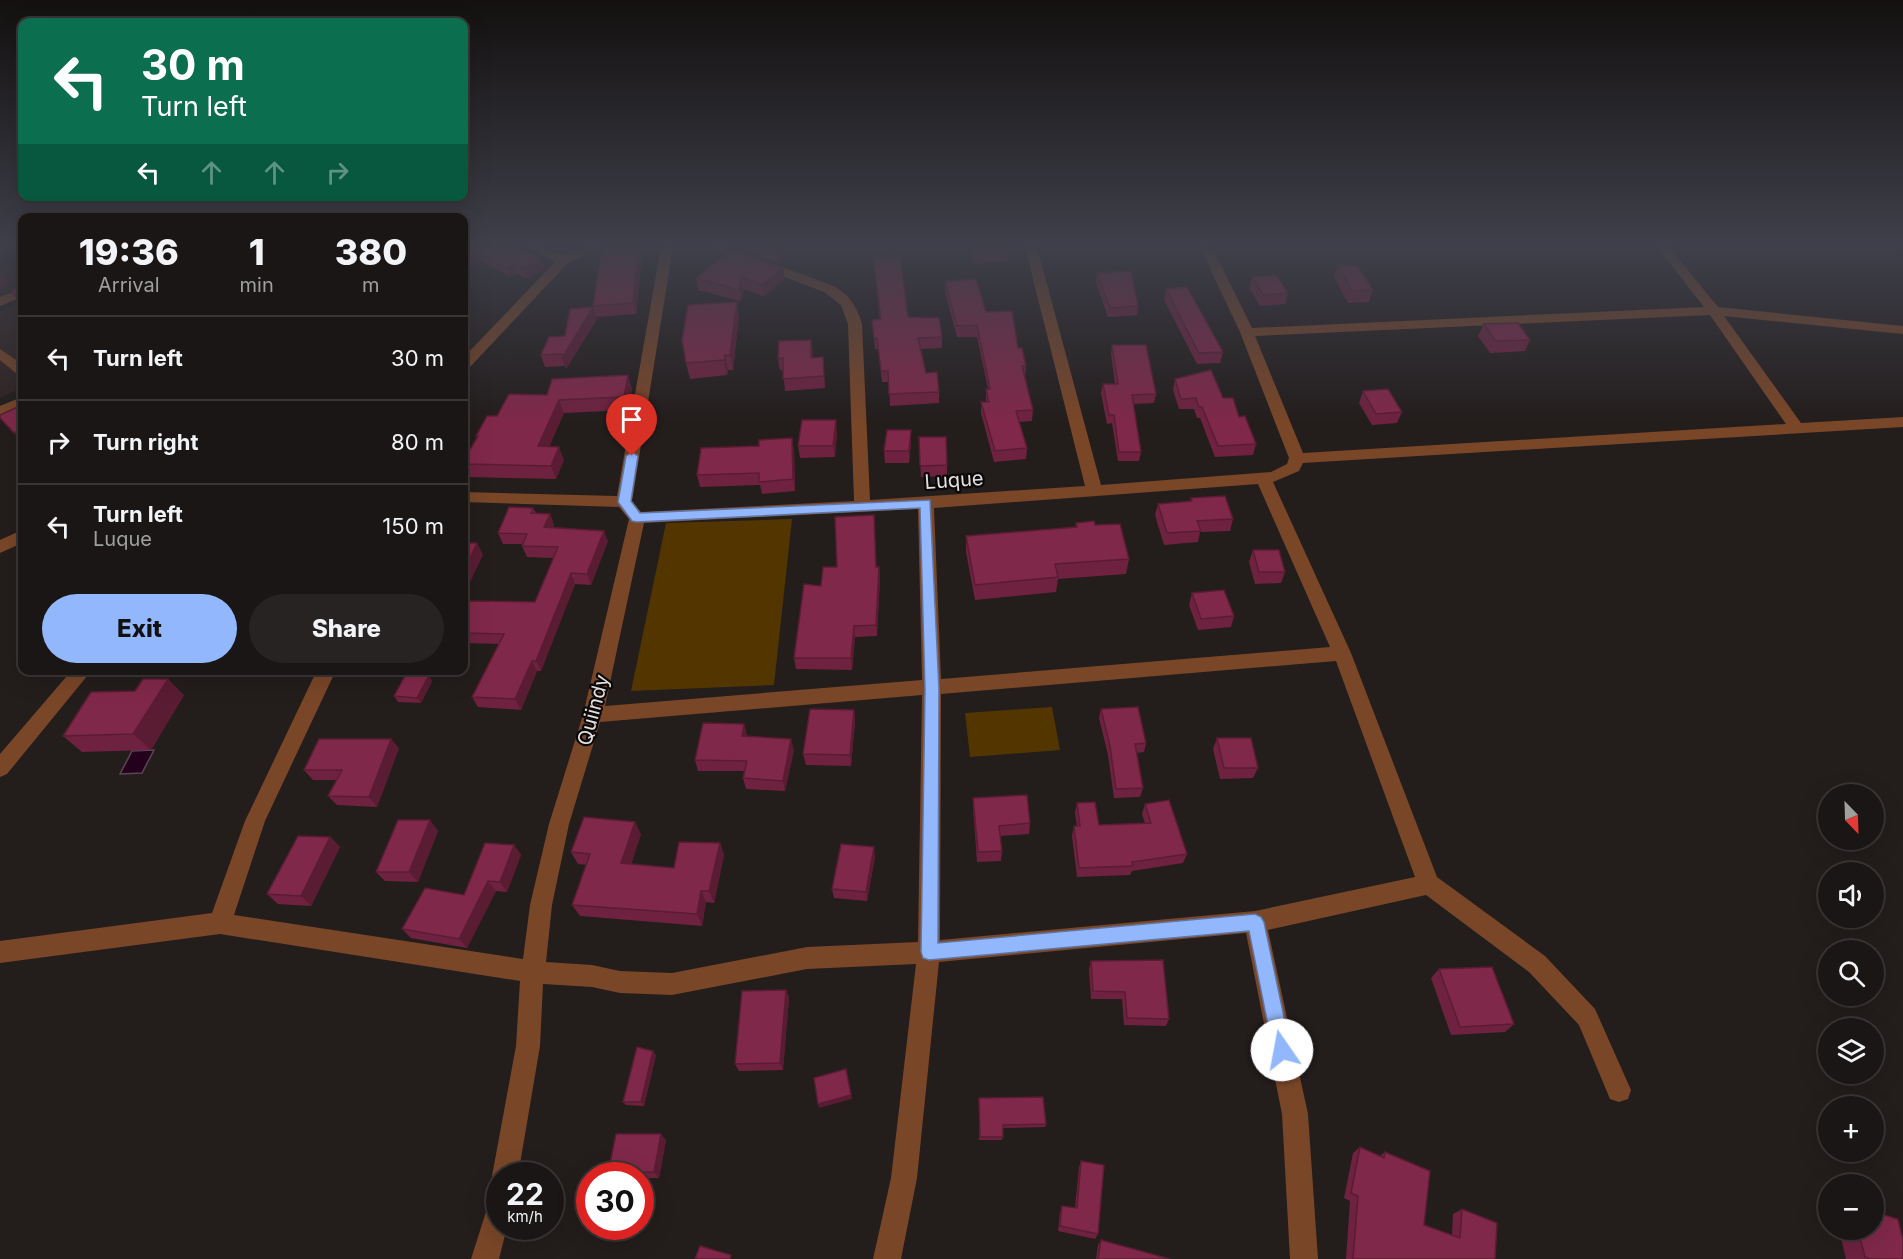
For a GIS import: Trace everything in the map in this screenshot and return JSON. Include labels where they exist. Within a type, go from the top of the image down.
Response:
[{"type":"street","points":[[468,361],[520,306]]},
{"type":"street","points":[[637,518],[624,502],[657,306]]},
{"type":"street","points":[[850,306],[855,324],[862,506]]},
{"type":"street","points":[[1046,306],[1094,489]]},
{"type":"street","points":[[1234,306],[1297,458],[1293,468],[1269,477],[1342,653],[1429,884],[1536,964],[1587,1017],[1619,1090]]},
{"type":"street","points":[[1710,306],[1798,430]]},
{"type":"street","points":[[1247,332],[1714,311],[1903,330]]},
{"type":"street","points":[[0,353],[18,368]]},
{"type":"street","points":[[0,412],[18,404]]},
{"type":"street","points":[[1297,458],[1903,422]]},
{"type":"street","name":"Luque","points":[[637,518],[926,503],[1269,477]]},
{"type":"street","points":[[468,497],[624,502]]},
{"type":"street","points":[[887,1259],[904,1178],[929,952],[932,689],[926,503]]},
{"type":"street","name":"Quiindy","points":[[507,1162],[528,1046],[530,996],[542,905],[559,824],[593,715],[637,518]]},
{"type":"street","points":[[0,547],[18,538]]},
{"type":"street","points":[[593,715],[932,689],[1342,653]]},
{"type":"street","points":[[0,768],[79,675]]},
{"type":"street","points":[[220,923],[255,821],[325,675]]},
{"type":"street","points":[[0,952],[220,923],[534,972],[592,976],[620,982],[672,984],[807,958],[929,952],[1255,922],[1429,884]]},
{"type":"street","points":[[1255,922],[1295,1114],[1304,1259]]},
{"type":"street","points":[[485,1259],[490,1240]]},
{"type":"shaded area","points":[[18,306],[18,390],[0,398],[0,311]]},
{"type":"shaded area","points":[[792,519],[774,685],[631,691],[666,523]]},
{"type":"shaded area","points":[[1052,707],[1060,750],[970,757],[965,713]]},
{"type":"shaded area","points":[[154,750],[142,773],[120,774],[132,751]]},
{"type":"building","points":[[688,306],[737,306],[730,355],[725,355],[724,360],[686,363],[682,340]]},
{"type":"building","points":[[879,306],[907,306],[908,317],[939,318],[942,337],[918,338],[926,373],[937,372],[939,392],[889,394],[888,371],[881,371],[872,320],[881,319]]},
{"type":"building","points":[[952,306],[984,306],[986,312],[1012,311],[1018,348],[1022,348],[1026,366],[1022,366],[1033,410],[1016,411],[1027,448],[995,451],[981,402],[989,402],[986,389],[990,389],[977,325],[957,326]]},
{"type":"building","points":[[1109,306],[1138,306],[1110,308]]},
{"type":"building","points":[[1175,306],[1197,306],[1223,352],[1199,353]]},
{"type":"building","points":[[593,307],[562,358],[562,354],[541,355],[549,337],[565,336],[570,309]]},
{"type":"building","points":[[1518,323],[1530,340],[1495,341],[1484,324]]},
{"type":"building","points":[[811,340],[811,358],[823,357],[824,376],[783,379],[783,358],[778,359],[779,341]]},
{"type":"building","points":[[1112,345],[1146,345],[1156,394],[1132,395],[1141,452],[1119,452],[1114,415],[1109,415],[1103,384],[1118,384]]},
{"type":"building","points":[[1211,370],[1223,398],[1233,398],[1239,417],[1245,416],[1256,444],[1218,446],[1196,398],[1181,399],[1175,379]]},
{"type":"building","points":[[628,375],[624,397],[559,400],[538,446],[559,447],[551,466],[468,464],[468,453],[487,416],[497,416],[509,394],[547,395],[552,379]]},
{"type":"building","points":[[1388,389],[1402,412],[1376,414],[1363,391]]},
{"type":"building","points":[[18,407],[18,431],[14,433],[0,418],[0,415]]},
{"type":"building","points":[[802,420],[836,420],[833,446],[798,446]]},
{"type":"building","points":[[887,430],[911,430],[909,451],[884,451]]},
{"type":"building","points":[[919,437],[946,437],[947,465],[920,466]]},
{"type":"building","points":[[792,438],[793,479],[759,482],[759,473],[697,475],[701,448],[759,446],[759,440]]},
{"type":"building","points":[[1225,496],[1233,519],[1197,521],[1201,531],[1167,533],[1158,504],[1192,501],[1191,498]]},
{"type":"building","points":[[509,507],[533,508],[531,513],[550,514],[544,527],[604,531],[587,574],[571,573],[536,661],[532,661],[515,699],[472,697],[504,634],[468,633],[468,606],[470,601],[535,602],[558,547],[522,546],[527,534],[498,533]]},
{"type":"building","points":[[874,515],[876,567],[879,567],[876,625],[854,626],[851,658],[794,658],[804,584],[821,586],[823,567],[837,567],[835,517]]},
{"type":"building","points":[[1094,521],[1095,525],[1120,524],[1129,559],[1055,564],[1058,577],[975,585],[966,536],[1077,527],[1076,523]]},
{"type":"building","points":[[468,543],[477,543],[468,562]]},
{"type":"building","points":[[1253,550],[1279,550],[1285,572],[1259,572]]},
{"type":"building","points":[[1224,590],[1234,616],[1201,619],[1192,593]]},
{"type":"building","points":[[405,675],[429,675],[417,698],[394,696]]},
{"type":"building","points":[[143,679],[168,679],[133,734],[63,736],[91,692],[135,691]]},
{"type":"building","points":[[1138,707],[1146,743],[1135,744],[1143,788],[1116,789],[1110,746],[1101,709]]},
{"type":"building","points":[[810,709],[854,710],[850,755],[803,754]]},
{"type":"building","points":[[703,723],[744,724],[742,736],[791,739],[783,781],[743,778],[747,761],[695,760]]},
{"type":"building","points":[[1217,738],[1251,738],[1258,768],[1224,768]]},
{"type":"building","points":[[319,739],[391,739],[369,797],[328,796],[342,770],[304,770]]},
{"type":"building","points":[[1027,795],[1030,823],[999,826],[1002,851],[978,852],[973,798]]},
{"type":"building","points":[[1169,800],[1187,854],[1132,862],[1133,866],[1079,868],[1074,826],[1080,826],[1077,803],[1095,802],[1099,825],[1151,823],[1145,804]]},
{"type":"building","points":[[584,817],[635,822],[621,863],[674,868],[679,842],[720,843],[709,891],[701,891],[697,914],[572,905],[590,854],[571,852]]},
{"type":"building","points":[[398,820],[430,820],[409,872],[376,872]]},
{"type":"building","points":[[298,836],[330,837],[301,896],[267,894]]},
{"type":"building","points":[[485,843],[514,845],[500,882],[488,881],[459,939],[402,929],[425,888],[464,895]]},
{"type":"building","points":[[841,844],[874,847],[866,892],[832,889]]},
{"type":"building","points":[[1163,960],[1169,1019],[1127,1018],[1125,992],[1093,991],[1091,961]]},
{"type":"building","points":[[1492,967],[1514,1024],[1460,1027],[1439,969]]},
{"type":"building","points":[[786,990],[780,1063],[735,1064],[742,991]]},
{"type":"building","points":[[637,1047],[653,1051],[641,1102],[623,1102]]},
{"type":"building","points":[[846,1069],[851,1095],[818,1104],[814,1078]]},
{"type":"building","points":[[1043,1097],[1046,1124],[1003,1125],[1003,1137],[980,1137],[979,1098]]},
{"type":"building","points":[[616,1134],[661,1134],[654,1172],[654,1162],[610,1162]]},
{"type":"building","points":[[1360,1147],[1384,1158],[1385,1152],[1430,1171],[1424,1225],[1460,1238],[1462,1209],[1497,1223],[1495,1259],[1353,1259],[1358,1196],[1351,1193]]},
{"type":"building","points":[[1081,1161],[1104,1165],[1098,1234],[1060,1226],[1062,1206],[1077,1208]]},
{"type":"building","points":[[1884,1215],[1898,1219],[1903,1240],[1903,1259],[1865,1257],[1861,1240],[1884,1240]]},
{"type":"building","points":[[1101,1240],[1170,1259],[1098,1259]]},
{"type":"building","points":[[700,1246],[731,1255],[730,1259],[695,1259]]},
{"type":"route","points":[[632,456],[624,502],[637,518],[926,503],[932,689],[929,952],[1255,922],[1282,1050]]}]
